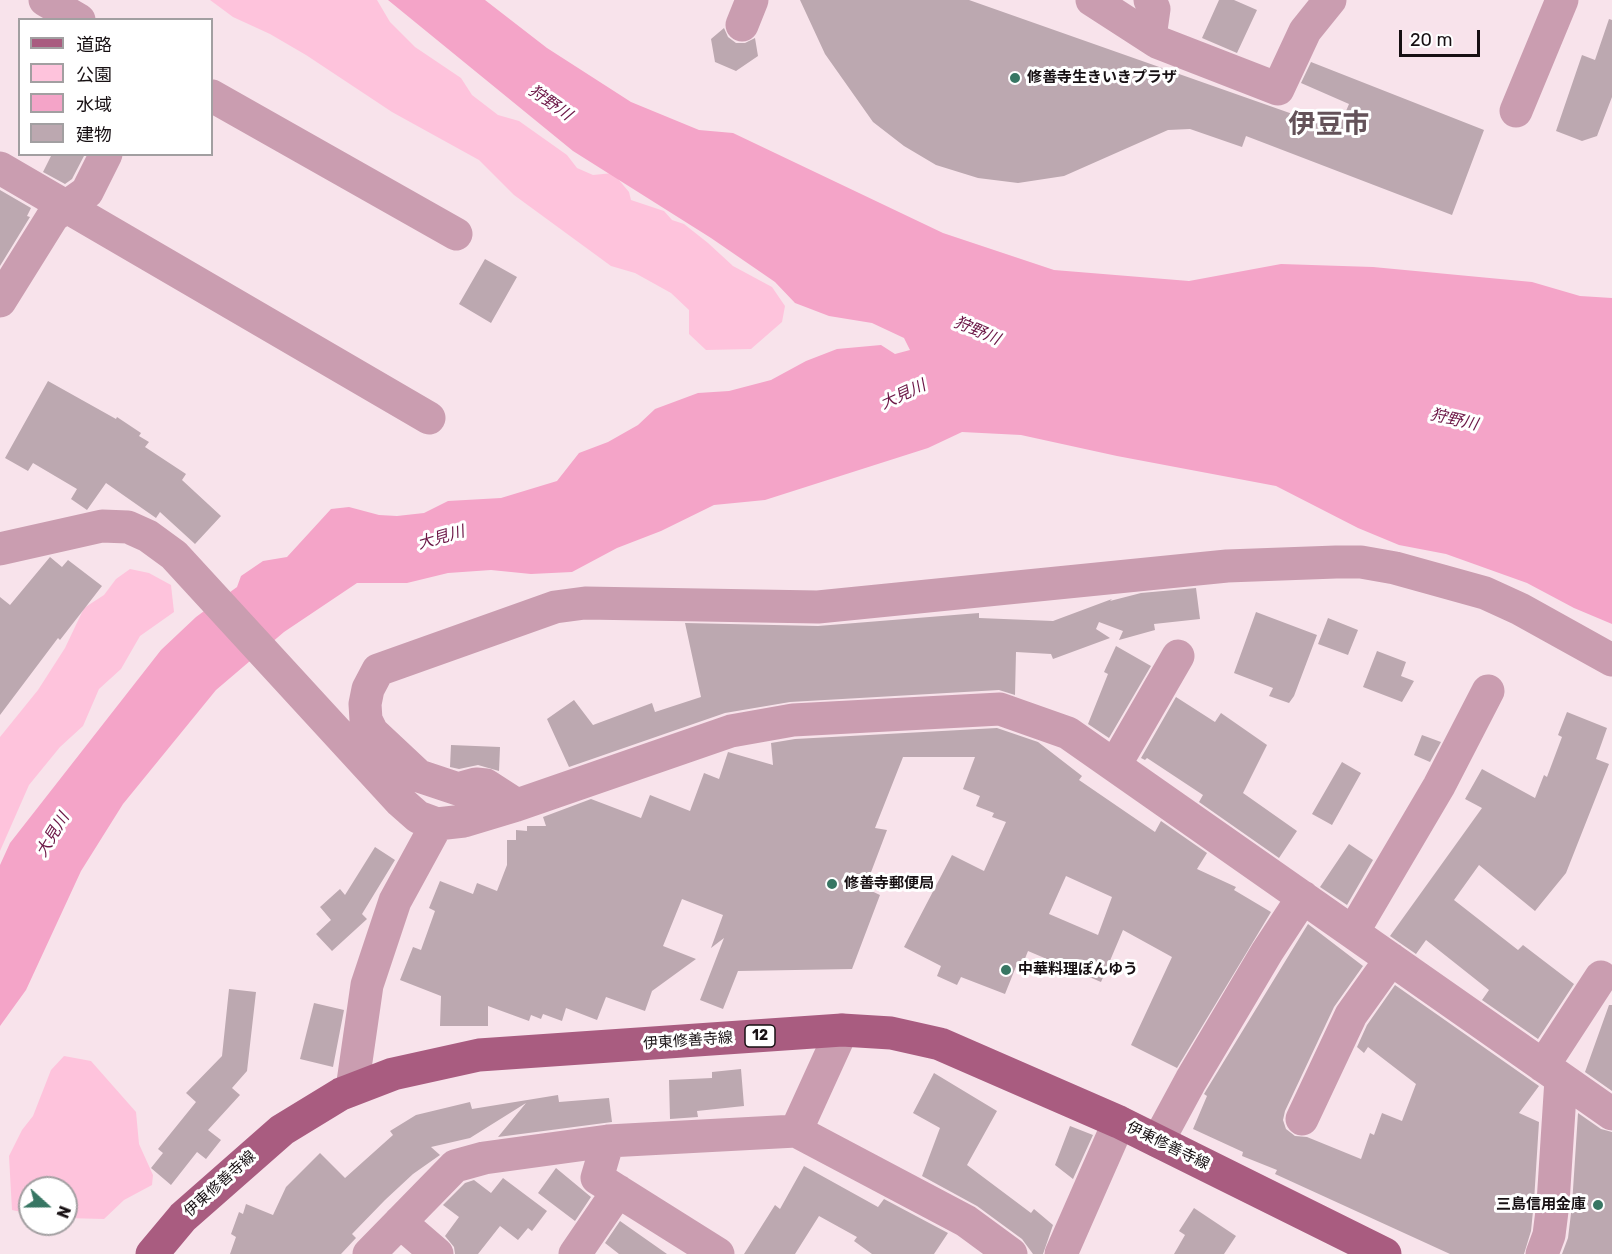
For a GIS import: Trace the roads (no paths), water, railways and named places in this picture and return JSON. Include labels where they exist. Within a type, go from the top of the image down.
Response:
[{"type":"main road","name":"伊東修善寺線","points":[[152,1254],[183,1217],[282,1130],[352,1089],[393,1074],[479,1055],[842,1030],[891,1033],[940,1044],[1119,1122],[1385,1254]]},
{"type":"street","points":[[45,0],[76,18]]},
{"type":"street","points":[[1092,0],[1150,37],[1278,89],[1305,31],[1330,0]]},
{"type":"street","points":[[1150,0],[1154,9],[1150,37]]},
{"type":"street","points":[[1516,111],[1562,0]]},
{"type":"street","points":[[213,97],[456,234]]},
{"type":"street","points":[[0,301],[53,216],[87,192],[105,156]]},
{"type":"street","points":[[0,168],[429,418]]},
{"type":"street","points":[[0,549],[102,526],[128,527],[148,536],[174,555],[401,802],[418,817],[437,824],[464,821],[517,805],[731,731],[793,720],[1000,709],[1068,732],[1612,1114]]},
{"type":"street","points":[[517,805],[486,785],[477,784],[458,789],[419,776],[372,732],[366,720],[365,704],[368,689],[378,670],[555,607],[585,603],[818,607],[1227,566],[1336,562],[1360,562],[1395,568],[1476,590],[1520,609],[1612,660]]},
{"type":"street","points":[[1115,765],[1178,656]]},
{"type":"street","points":[[1353,933],[1439,786],[1488,691]]},
{"type":"street","points":[[352,1089],[367,985],[395,902],[437,824]]},
{"type":"street","points":[[1158,1141],[1220,1031],[1303,897]]},
{"type":"street","points":[[1302,1119],[1351,1015],[1391,959]]},
{"type":"street","points":[[1542,1254],[1549,1235],[1553,1203],[1552,1072],[1601,977]]},
{"type":"street","points":[[796,1131],[842,1030]]},
{"type":"street","points":[[1061,1254],[1119,1122]]},
{"type":"street","points":[[369,1254],[455,1166],[484,1158],[608,1142],[796,1131],[966,1221],[1011,1254]]},
{"type":"street","points":[[608,1142],[597,1178],[718,1254]]},
{"type":"street","points":[[575,1254],[618,1191]]},
{"type":"street","points":[[400,1222],[437,1254]]},
{"type":"water","points":[[388,0],[485,0],[547,48],[631,102],[699,130],[733,133],[943,233],[1054,270],[1189,281],[1281,264],[1373,267],[1532,282],[1580,296],[1612,298],[1612,624],[1574,608],[1527,583],[1446,554],[1399,545],[1358,528],[1276,486],[1021,435],[962,432],[928,448],[765,500],[714,505],[661,531],[617,548],[572,572],[531,574],[491,570],[448,573],[407,583],[357,583],[284,632],[216,690],[123,804],[81,871],[26,990],[0,1026],[0,865],[10,843],[161,650],[196,617],[237,587],[241,576],[263,561],[287,557],[331,509],[349,507],[379,515],[397,516],[424,513],[448,501],[501,498],[557,481],[579,453],[608,442],[638,425],[655,409],[698,393],[729,391],[771,380],[806,361],[837,349],[881,345],[895,354],[910,350],[904,338],[872,323],[829,316],[795,303],[775,282],[711,238],[573,151]]},
{"type":"place","name":"修善寺生きいきプラザ","points":[[1015,78]]},
{"type":"place","name":"修善寺郵便局","points":[[832,884]]},
{"type":"place","name":"中華料理ぽんゆう","points":[[1006,970]]},
{"type":"place","name":"三島信用金庫","points":[[1598,1205]]},
{"type":"district","name":"伊豆市","points":[[1329,125]]},
{"type":"water label","name":"狩野川","points":[[550,103]]},
{"type":"water label","name":"狩野川","points":[[977,331]]},
{"type":"water label","name":"大見川","points":[[903,395]]},
{"type":"water label","name":"狩野川","points":[[1454,420]]},
{"type":"water label","name":"大見川","points":[[441,538]]},
{"type":"water label","name":"大見川","points":[[53,835]]}]
